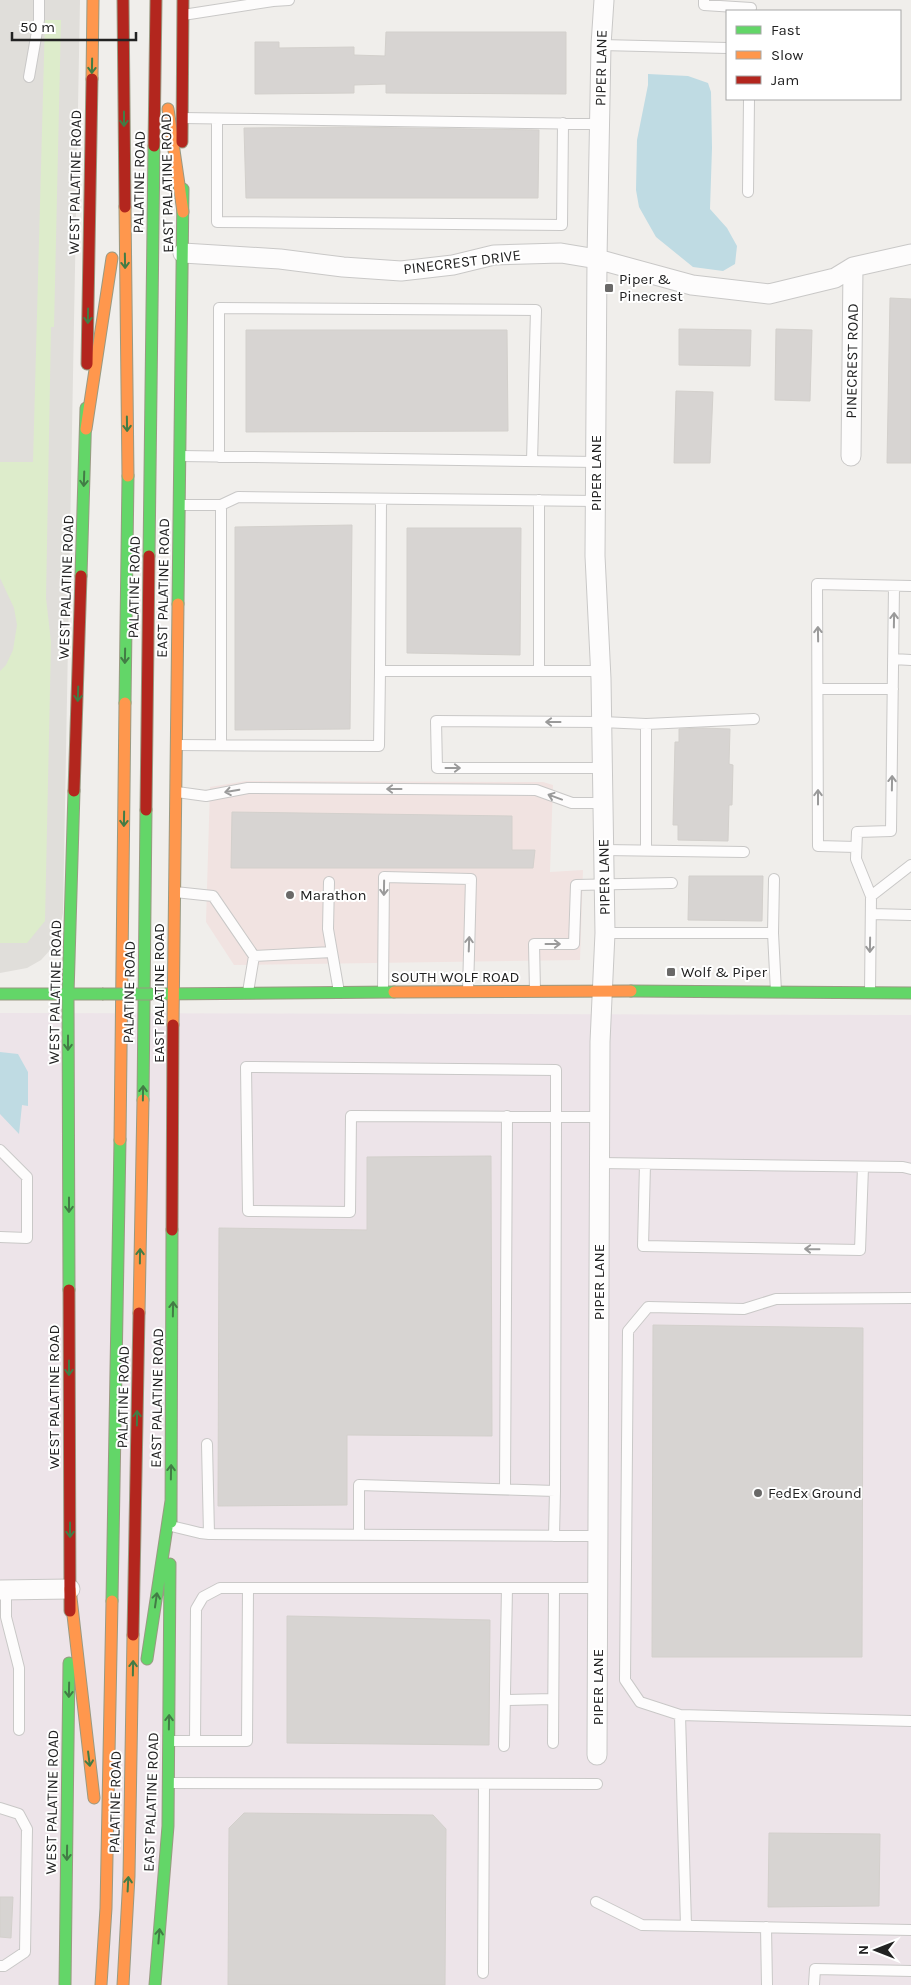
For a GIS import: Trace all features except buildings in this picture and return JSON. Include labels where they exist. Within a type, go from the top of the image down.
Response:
[{"type":"main road","name":"WEST PALATINE ROAD","points":[[65,1985],[70,1589],[68,994],[86,429],[93,0]]},
{"type":"main road","name":"PALATINE ROAD","points":[[102,1985],[106,1908],[120,1086],[127,512],[123,0]]},
{"type":"main road","name":"PALATINE ROAD","points":[[123,1985],[129,1876],[144,1080],[156,0]]},
{"type":"main road","name":"EAST PALATINE ROAD","points":[[154,1985],[168,1826],[173,995],[183,253],[181,118],[183,0]]},
{"type":"main road","points":[[156,25],[183,212]]},
{"type":"main road","points":[[86,429],[124,178]]},
{"type":"main road","name":"SOUTH WOLF ROAD","points":[[0,994],[173,995],[603,991],[911,993]]},
{"type":"main road","points":[[131,1770],[171,1501]]},
{"type":"main road","points":[[70,1589],[106,1908]]},
{"type":"street","name":"PIPER LANE","points":[[597,1755],[600,1042],[605,933],[602,722],[595,556],[597,259],[601,45],[604,0]]},
{"type":"street","name":"PINECREST DRIVE","points":[[183,253],[280,259],[343,267],[401,271],[453,265],[494,255],[561,253],[597,259],[692,285],[769,294],[835,278],[853,267],[911,254]]},
{"type":"street","name":"PINECREST ROAD","points":[[851,456],[853,267]]},
{"type":"street","points":[[3,1590],[70,1589]]},
{"type":"lane","points":[[29,77],[38,20],[39,0]]},
{"type":"lane","points":[[183,15],[273,0],[289,0]]},
{"type":"lane","points":[[704,0],[704,5],[751,6]]},
{"type":"lane","points":[[601,45],[726,48]]},
{"type":"lane","points":[[748,192],[749,100]]},
{"type":"lane","points":[[181,118],[600,124]]},
{"type":"lane","points":[[217,120],[217,222],[562,225],[563,123]]},
{"type":"lane","points":[[219,457],[219,308],[536,310],[532,461]]},
{"type":"lane","points":[[180,456],[596,462]]},
{"type":"lane","points":[[179,505],[221,505],[238,498],[596,501]]},
{"type":"lane","points":[[176,745],[379,746],[381,499]]},
{"type":"lane","points":[[539,500],[539,671]]},
{"type":"lane","points":[[221,505],[221,745]]},
{"type":"lane","points":[[856,847],[818,846],[817,584],[911,586]]},
{"type":"lane","points":[[870,993],[871,896],[856,859],[856,847],[857,832],[891,831],[894,586]]},
{"type":"lane","points":[[893,659],[911,660]]},
{"type":"lane","points":[[380,672],[600,671]]},
{"type":"lane","points":[[818,689],[893,689]]},
{"type":"lane","points":[[602,768],[437,768],[436,721],[646,724],[754,719]]},
{"type":"lane","points":[[646,724],[646,850]]},
{"type":"lane","points":[[176,792],[206,796],[248,788],[536,790],[572,803],[603,803]]},
{"type":"lane","points":[[604,850],[744,852]]},
{"type":"lane","points":[[871,896],[911,865]]},
{"type":"lane","points":[[383,993],[384,877],[471,880],[468,992]]},
{"type":"lane","points":[[774,879],[773,933],[776,992]]},
{"type":"lane","points":[[329,882],[328,929],[340,993]]},
{"type":"lane","points":[[535,992],[534,944],[574,944],[576,885],[672,883]]},
{"type":"lane","points":[[174,892],[213,896],[254,956],[248,994]]},
{"type":"lane","points":[[871,914],[911,915]]},
{"type":"lane","points":[[605,933],[773,933]]},
{"type":"lane","points":[[254,956],[332,952]]},
{"type":"lane","points":[[554,1536],[555,1491],[556,1117],[556,1070],[246,1067],[248,1211],[350,1212],[351,1116],[507,1116],[556,1117],[600,1117]]},
{"type":"lane","points":[[505,1489],[507,1116]]},
{"type":"lane","points":[[0,1150],[27,1177],[27,1238],[0,1237]]},
{"type":"lane","points":[[600,1164],[864,1166],[911,1169]]},
{"type":"lane","points":[[645,1164],[643,1246],[860,1250],[864,1166]]},
{"type":"lane","points":[[911,1298],[776,1299],[744,1309],[648,1307],[628,1331],[625,1680],[640,1702],[680,1715],[911,1721]]},
{"type":"lane","points":[[207,1444],[208,1534]]},
{"type":"lane","points":[[359,1534],[359,1485],[555,1491]]},
{"type":"lane","points":[[171,1526],[208,1534],[598,1536]]},
{"type":"lane","points":[[195,1741],[196,1609],[203,1597],[220,1588],[598,1588]]},
{"type":"lane","points":[[169,1741],[247,1741],[248,1588]]},
{"type":"lane","points":[[504,1746],[507,1588]]},
{"type":"lane","points":[[553,1743],[554,1588]]},
{"type":"lane","points":[[3,1590],[6,1617],[19,1668],[19,1730]]},
{"type":"lane","points":[[505,1700],[554,1700]]},
{"type":"lane","points":[[680,1715],[686,1926]]},
{"type":"lane","points":[[168,1783],[597,1784]]},
{"type":"lane","points":[[483,1974],[484,1784]]},
{"type":"lane","points":[[0,1808],[19,1814],[27,1829],[24,1952],[4,1966],[0,1966]]},
{"type":"lane","points":[[596,1902],[642,1925],[911,1930]]},
{"type":"lane","points":[[766,1928],[767,1985]]},
{"type":"lane","points":[[814,1985],[815,1969],[911,1971]]},
{"type":"shaded area","points":[[0,0],[80,0],[63,913],[59,932],[51,949],[41,960],[27,968],[0,973]]},
{"type":"shaded area","points":[[246,781],[543,782],[553,785],[550,872],[583,870],[580,960],[234,965],[206,922],[210,787]]},
{"type":"shaded area","points":[[0,1013],[911,1015],[911,1985],[0,1985]]},
{"type":"green space","points":[[45,20],[61,20],[54,327],[51,327],[46,598],[51,642],[45,921],[27,943],[0,943],[0,671],[6,665],[13,650],[17,625],[14,608],[0,578],[0,462],[33,462]]},
{"type":"water","points":[[648,74],[688,76],[708,83],[711,92],[712,148],[710,209],[727,228],[737,246],[735,264],[723,271],[693,267],[656,237],[639,207],[636,190],[637,140],[648,85]]},
{"type":"water","points":[[0,1052],[18,1054],[28,1072],[28,1106],[22,1105],[19,1134],[0,1114]]},
{"type":"traffic: fast","points":[[149,556],[154,146]]},
{"type":"traffic: fast","points":[[178,604],[183,189]]},
{"type":"traffic: fast","points":[[81,576],[86,408]]},
{"type":"traffic: fast","points":[[125,703],[128,476]]},
{"type":"traffic: fast","points":[[69,1290],[68,994],[74,791]]},
{"type":"traffic: fast","points":[[143,1100],[146,810]]},
{"type":"traffic: fast","points":[[631,991],[911,993]]},
{"type":"traffic: fast","points":[[155,994],[394,992]]},
{"type":"traffic: fast","points":[[0,994],[102,994]]},
{"type":"traffic: fast","points":[[102,994],[152,994]]},
{"type":"traffic: fast","points":[[112,1601],[120,1140]]},
{"type":"traffic: fast","points":[[171,1522],[172,1230]]},
{"type":"traffic: fast","points":[[147,1659],[171,1501]]},
{"type":"traffic: fast","points":[[155,1985],[168,1826],[170,1564]]},
{"type":"traffic: fast","points":[[65,1985],[69,1663]]},
{"type":"traffic: slow","points":[[92,79],[93,0]]},
{"type":"traffic: slow","points":[[168,109],[183,212]]},
{"type":"traffic: slow","points":[[125,207],[128,476]]},
{"type":"traffic: slow","points":[[86,429],[112,258]]},
{"type":"traffic: slow","points":[[173,1025],[178,604]]},
{"type":"traffic: slow","points":[[120,1140],[125,703]]},
{"type":"traffic: slow","points":[[394,992],[631,991]]},
{"type":"traffic: slow","points":[[139,1313],[143,1100]]},
{"type":"traffic: slow","points":[[70,1589],[94,1798]]},
{"type":"traffic: slow","points":[[101,1985],[106,1908],[112,1601]]},
{"type":"traffic: slow","points":[[123,1985],[129,1876],[133,1635]]},
{"type":"traffic: jam","points":[[123,0],[125,207]]},
{"type":"traffic: jam","points":[[154,146],[156,0]]},
{"type":"traffic: jam","points":[[182,142],[183,0]]},
{"type":"traffic: jam","points":[[87,364],[92,79]]},
{"type":"traffic: jam","points":[[146,810],[149,556]]},
{"type":"traffic: jam","points":[[74,791],[81,576]]},
{"type":"traffic: jam","points":[[172,1230],[173,1025]]},
{"type":"traffic: jam","points":[[69,1290],[70,1611]]},
{"type":"traffic: jam","points":[[133,1635],[139,1313]]},
{"type":"place","name":"Piper & Pinecrest","points":[[609,288]]},
{"type":"place","name":"Marathon","points":[[290,895]]},
{"type":"place","name":"Wolf & Piper","points":[[671,972]]},
{"type":"place","name":"FedEx Ground","points":[[758,1493]]}]
